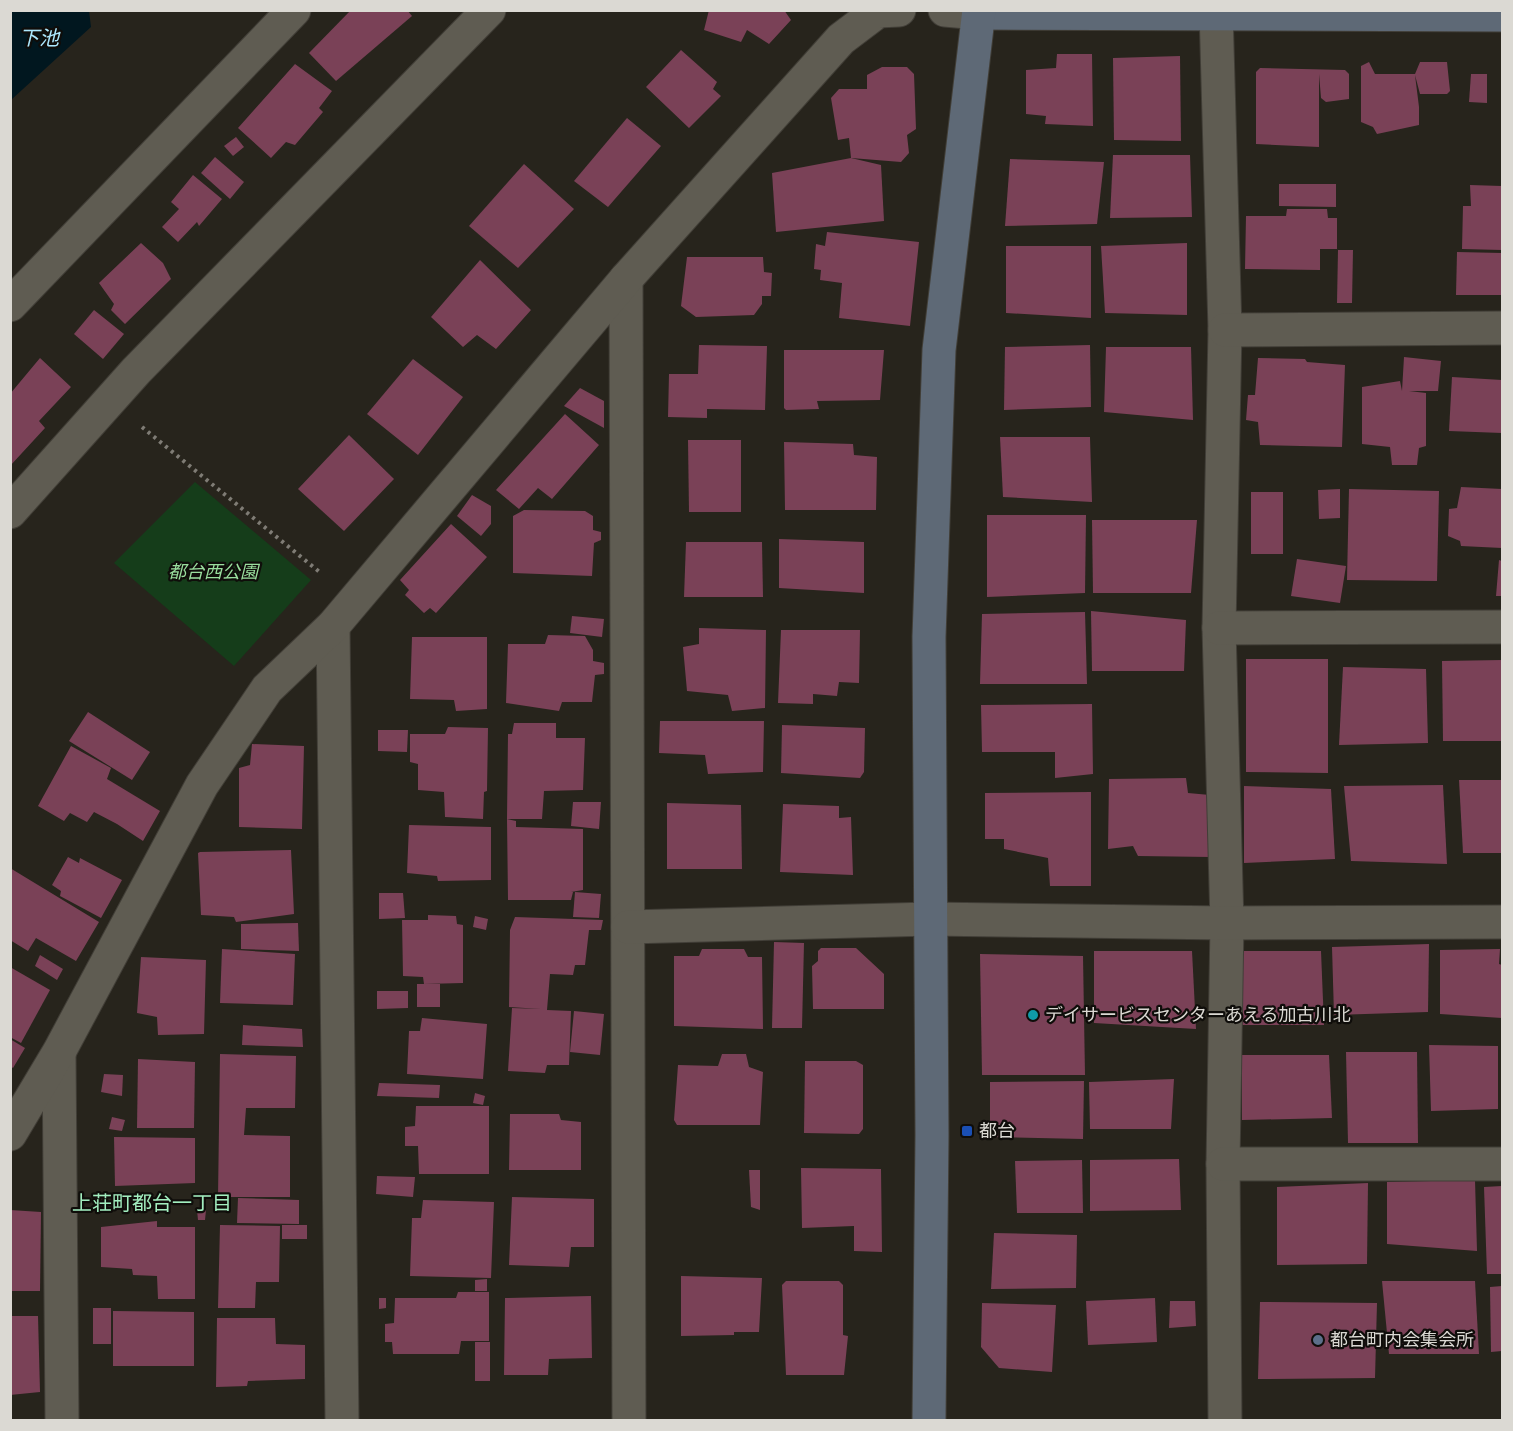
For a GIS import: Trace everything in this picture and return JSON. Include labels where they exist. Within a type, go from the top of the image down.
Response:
[{"type":"street","points":[[10,305],[294,10]]},
{"type":"street","points":[[10,512],[109,400],[489,10]]},
{"type":"street","points":[[10,1134],[59,1052],[202,785],[267,689],[333,626],[626,279],[841,39],[878,11],[899,10]]},
{"type":"street","points":[[945,10],[1503,15]]},
{"type":"street","points":[[929,1420],[932,1135],[930,637],[939,350],[979,12]]},
{"type":"street","points":[[1216,12],[1225,330],[1219,628],[1227,923],[1223,1164],[1225,1420]]},
{"type":"street","points":[[626,279],[629,1420]]},
{"type":"street","points":[[1225,330],[1503,328]]},
{"type":"street","points":[[333,626],[342,1420]]},
{"type":"street","points":[[1219,628],[1503,627]]},
{"type":"street","points":[[628,927],[930,919],[1227,923],[1503,922]]},
{"type":"street","points":[[59,1052],[62,1420]]},
{"type":"street","points":[[1223,1164],[1503,1164]]},
{"type":"path","points":[[109,400],[325,576]]},
{"type":"green space","name":"都台西公園","points":[[195,482],[311,580],[234,666],[114,563]]},
{"type":"water","name":"下池","points":[[11,10],[89,11],[91,27],[11,100]]},
{"type":"building","points":[[351,10],[407,10],[412,16],[336,81],[309,53]]},
{"type":"building","points":[[709,10],[784,10],[791,20],[769,44],[747,30],[741,42],[704,30]]},
{"type":"building","points":[[681,50],[717,82],[713,89],[721,96],[689,128],[646,87]]},
{"type":"building","points":[[1057,54],[1092,54],[1093,126],[1045,124],[1046,116],[1026,114],[1026,70],[1056,68]]},
{"type":"building","points":[[1180,56],[1181,141],[1114,140],[1113,58]]},
{"type":"building","points":[[1369,62],[1375,74],[1415,74],[1420,62],[1447,62],[1450,91],[1447,94],[1420,94],[1415,75],[1419,125],[1377,134],[1373,127],[1361,122],[1361,66]]},
{"type":"building","points":[[295,64],[332,91],[319,108],[323,112],[295,145],[286,142],[271,158],[238,128]]},
{"type":"building","points":[[882,67],[907,67],[914,74],[916,129],[907,135],[909,153],[901,162],[851,158],[849,138],[838,140],[831,98],[839,89],[867,89],[867,75]]},
{"type":"building","points":[[1260,68],[1345,70],[1349,74],[1349,99],[1326,102],[1321,98],[1319,74],[1319,147],[1256,144],[1256,72]]},
{"type":"building","points":[[1471,74],[1487,74],[1487,103],[1469,102]]},
{"type":"building","points":[[627,118],[661,146],[608,207],[574,181]]},
{"type":"building","points":[[236,137],[244,147],[233,156],[224,146]]},
{"type":"building","points":[[1113,155],[1190,155],[1192,217],[1110,218]]},
{"type":"building","points":[[215,157],[244,182],[230,199],[201,173]]},
{"type":"building","points":[[851,158],[881,165],[884,221],[776,232],[772,173]]},
{"type":"building","points":[[1010,159],[1104,162],[1097,224],[1005,226]]},
{"type":"building","points":[[524,164],[574,209],[518,268],[469,226]]},
{"type":"building","points":[[193,175],[222,199],[199,226],[197,222],[178,242],[162,227],[179,209],[171,202]]},
{"type":"building","points":[[1279,184],[1336,184],[1336,207],[1279,206]]},
{"type":"building","points":[[1470,185],[1502,186],[1502,250],[1462,249],[1463,206],[1471,206]]},
{"type":"building","points":[[1287,209],[1327,209],[1328,218],[1337,218],[1337,249],[1320,249],[1320,270],[1245,269],[1246,216],[1286,216]]},
{"type":"building","points":[[827,232],[919,242],[910,326],[839,318],[842,283],[820,280],[821,270],[814,269],[816,244],[825,246]]},
{"type":"building","points":[[141,243],[163,263],[171,279],[125,324],[111,310],[114,304],[99,283]]},
{"type":"building","points":[[1187,243],[1187,315],[1105,313],[1101,246]]},
{"type":"building","points":[[1006,246],[1091,246],[1091,318],[1006,313]]},
{"type":"building","points":[[1338,250],[1353,250],[1352,303],[1337,303]]},
{"type":"building","points":[[1457,252],[1502,253],[1502,295],[1456,295]]},
{"type":"building","points":[[687,257],[763,257],[764,272],[772,273],[771,296],[762,296],[762,304],[754,315],[696,317],[681,306]]},
{"type":"building","points":[[480,260],[531,310],[496,349],[477,335],[463,347],[431,317]]},
{"type":"building","points":[[94,310],[124,334],[103,359],[74,334]]},
{"type":"building","points":[[699,345],[767,346],[765,410],[707,409],[707,418],[668,417],[669,374],[698,374]]},
{"type":"building","points":[[1090,345],[1091,407],[1004,410],[1005,347]]},
{"type":"building","points":[[1106,347],[1191,347],[1193,420],[1104,412]]},
{"type":"building","points":[[784,350],[884,350],[880,400],[817,401],[819,409],[786,410],[784,408]]},
{"type":"building","points":[[1404,357],[1441,361],[1438,391],[1409,391],[1426,393],[1426,446],[1419,448],[1417,465],[1392,465],[1390,447],[1362,444],[1362,387],[1400,381],[1402,391]]},
{"type":"building","points":[[40,358],[71,387],[39,421],[45,428],[10,466],[10,394]]},
{"type":"building","points":[[1258,358],[1305,359],[1307,362],[1345,365],[1342,447],[1260,445],[1258,422],[1246,420],[1248,395],[1255,395]]},
{"type":"building","points":[[413,359],[463,397],[418,455],[367,414]]},
{"type":"building","points":[[1452,377],[1502,380],[1502,433],[1449,431]]},
{"type":"building","points":[[580,388],[604,401],[604,428],[564,406]]},
{"type":"building","points":[[565,414],[599,445],[552,499],[538,488],[519,509],[496,490]]},
{"type":"building","points":[[349,435],[394,479],[344,531],[298,489]]},
{"type":"building","points":[[1000,437],[1090,437],[1092,502],[1003,497]]},
{"type":"building","points":[[688,440],[741,440],[741,512],[689,512]]},
{"type":"building","points":[[784,442],[853,444],[854,455],[877,457],[876,510],[785,510]]},
{"type":"building","points":[[1461,487],[1502,489],[1502,548],[1461,546],[1460,541],[1448,536],[1449,509],[1457,508]]},
{"type":"building","points":[[1340,489],[1340,518],[1319,519],[1318,490]]},
{"type":"building","points":[[1349,489],[1439,491],[1437,581],[1347,580]]},
{"type":"building","points":[[1251,492],[1283,492],[1283,554],[1251,554]]},
{"type":"building","points":[[472,495],[491,506],[491,524],[481,536],[457,516]]},
{"type":"building","points":[[524,510],[585,511],[593,516],[593,530],[601,532],[601,540],[594,543],[592,576],[513,573],[513,516]]},
{"type":"building","points":[[987,515],[1086,515],[1085,593],[987,597]]},
{"type":"building","points":[[1092,520],[1197,520],[1191,593],[1093,593]]},
{"type":"building","points":[[451,524],[487,557],[436,613],[430,608],[424,613],[405,595],[409,590],[400,580]]},
{"type":"building","points":[[779,539],[864,542],[864,593],[779,588]]},
{"type":"building","points":[[686,542],[762,542],[763,597],[684,597]]},
{"type":"building","points":[[1297,559],[1346,566],[1340,603],[1291,596]]},
{"type":"building","points":[[1499,560],[1502,561],[1502,596],[1496,596]]},
{"type":"building","points":[[1091,611],[1186,620],[1184,671],[1092,671]]},
{"type":"building","points":[[1085,612],[1087,684],[980,684],[982,614]]},
{"type":"building","points":[[572,616],[604,619],[602,637],[570,633]]},
{"type":"building","points":[[699,628],[766,630],[765,708],[732,711],[728,695],[687,691],[683,647],[699,644]]},
{"type":"building","points":[[781,630],[860,630],[859,683],[839,682],[837,696],[813,694],[813,704],[778,703]]},
{"type":"building","points":[[548,635],[585,636],[593,650],[593,661],[604,663],[604,674],[595,675],[592,702],[562,702],[559,711],[506,703],[508,644],[545,644]]},
{"type":"building","points":[[412,637],[487,637],[487,709],[456,711],[454,700],[410,699]]},
{"type":"building","points":[[1246,659],[1328,659],[1328,773],[1246,772]]},
{"type":"building","points":[[1502,660],[1502,741],[1443,741],[1442,661]]},
{"type":"building","points":[[1343,667],[1426,669],[1428,743],[1339,745]]},
{"type":"building","points":[[1092,704],[1093,774],[1055,778],[1055,752],[982,752],[981,705]]},
{"type":"building","points":[[88,712],[150,752],[132,780],[69,741]]},
{"type":"building","points":[[660,721],[764,721],[763,772],[708,774],[705,755],[659,753]]},
{"type":"building","points":[[514,723],[556,723],[556,738],[585,738],[583,790],[544,791],[542,819],[507,819],[508,734],[512,734]]},
{"type":"building","points":[[782,725],[865,728],[864,772],[860,778],[781,773]]},
{"type":"building","points":[[448,727],[488,728],[487,791],[484,792],[483,819],[445,817],[444,792],[418,790],[418,764],[410,762],[410,734],[445,734]]},
{"type":"building","points":[[378,730],[408,730],[407,752],[378,751]]},
{"type":"building","points":[[252,744],[304,746],[302,829],[239,827],[239,768],[250,765]]},
{"type":"building","points":[[71,746],[111,768],[107,779],[160,811],[143,841],[94,812],[87,822],[70,813],[64,821],[38,806]]},
{"type":"building","points":[[1186,778],[1188,793],[1210,795],[1211,857],[1138,856],[1133,846],[1108,849],[1109,779]]},
{"type":"building","points":[[1459,780],[1502,780],[1502,853],[1463,853]]},
{"type":"building","points":[[1443,785],[1447,864],[1351,861],[1344,786]]},
{"type":"building","points":[[1244,786],[1331,789],[1335,859],[1244,863]]},
{"type":"building","points":[[1091,792],[1091,886],[1050,886],[1048,858],[1004,849],[1004,839],[985,839],[985,793]]},
{"type":"building","points":[[573,802],[601,802],[599,829],[571,826]]},
{"type":"building","points":[[667,803],[741,805],[742,869],[667,869]]},
{"type":"building","points":[[783,804],[839,806],[839,818],[851,817],[853,875],[780,872]]},
{"type":"building","points":[[507,819],[516,821],[516,827],[583,829],[583,890],[571,892],[573,892],[571,900],[508,900]]},
{"type":"building","points":[[409,825],[491,827],[491,880],[438,881],[437,876],[407,873]]},
{"type":"building","points":[[291,850],[294,914],[236,922],[234,917],[201,915],[198,853]]},
{"type":"building","points":[[68,857],[79,863],[80,858],[122,880],[101,918],[60,896],[61,891],[52,885]]},
{"type":"building","points":[[10,868],[99,922],[76,961],[36,938],[28,951],[10,940]]},
{"type":"building","points":[[575,892],[601,894],[599,918],[573,917]]},
{"type":"building","points":[[379,893],[403,893],[405,918],[379,919]]},
{"type":"building","points":[[428,915],[456,916],[457,924],[463,925],[463,983],[424,984],[423,977],[403,976],[402,920],[428,920]]},
{"type":"building","points":[[475,916],[488,919],[486,930],[473,927]]},
{"type":"building","points":[[515,917],[603,920],[601,930],[589,930],[585,965],[575,965],[573,975],[550,974],[547,1010],[571,1011],[569,1065],[547,1065],[545,1073],[508,1071],[512,1008],[541,1009],[509,1007],[510,930]]},
{"type":"building","points":[[298,923],[299,951],[241,949],[241,924]]},
{"type":"building","points":[[774,942],[804,943],[802,1028],[772,1028]]},
{"type":"building","points":[[1429,944],[1428,1012],[1334,1015],[1332,947]]},
{"type":"building","points":[[821,948],[856,948],[884,974],[884,1009],[813,1009],[812,966],[818,961],[818,951]]},
{"type":"building","points":[[222,949],[295,954],[293,1005],[220,1003]]},
{"type":"building","points":[[702,949],[744,949],[748,957],[762,957],[763,1029],[674,1026],[674,956],[699,956]]},
{"type":"building","points":[[1500,949],[1502,1018],[1440,1014],[1440,950]]},
{"type":"building","points":[[1094,951],[1192,951],[1196,1029],[1094,1023]]},
{"type":"building","points":[[1240,951],[1321,951],[1324,1025],[1242,1025]]},
{"type":"building","name":"デイサービスセンターあえる加古川北","points":[[980,954],[1083,956],[1085,1075],[982,1075]]},
{"type":"building","points":[[40,955],[63,969],[57,980],[35,966]]},
{"type":"building","points":[[141,957],[206,960],[204,1034],[158,1035],[157,1017],[137,1013]]},
{"type":"building","points":[[10,967],[50,990],[21,1043],[10,1037]]},
{"type":"building","points":[[417,984],[440,984],[440,1007],[417,1007]]},
{"type":"building","points":[[377,991],[408,991],[408,1008],[377,1009]]},
{"type":"building","points":[[574,1011],[604,1014],[600,1055],[570,1052]]},
{"type":"building","points":[[422,1018],[487,1024],[483,1079],[407,1074],[409,1031],[420,1031]]},
{"type":"building","points":[[243,1025],[302,1029],[303,1047],[242,1045]]},
{"type":"building","points":[[10,1039],[25,1048],[13,1068],[10,1066]]},
{"type":"building","points":[[1429,1045],[1498,1046],[1498,1109],[1431,1111]]},
{"type":"building","points":[[1346,1052],[1417,1052],[1418,1143],[1348,1143]]},
{"type":"building","points":[[220,1054],[296,1056],[295,1108],[246,1108],[244,1135],[290,1136],[290,1197],[218,1197]]},
{"type":"building","points":[[722,1054],[746,1054],[749,1067],[763,1072],[760,1125],[677,1125],[674,1120],[678,1065],[718,1066]]},
{"type":"building","points":[[1242,1055],[1329,1055],[1332,1118],[1242,1120]]},
{"type":"building","points":[[138,1059],[195,1062],[194,1128],[137,1128]]},
{"type":"building","points":[[805,1061],[856,1061],[863,1065],[863,1129],[859,1134],[804,1133]]},
{"type":"building","points":[[104,1074],[123,1075],[122,1096],[101,1092]]},
{"type":"building","points":[[1174,1079],[1171,1129],[1090,1129],[1089,1082]]},
{"type":"building","points":[[1084,1081],[1083,1139],[990,1137],[990,1082]]},
{"type":"building","points":[[379,1083],[440,1085],[439,1098],[377,1096]]},
{"type":"building","points":[[475,1093],[485,1096],[483,1105],[473,1103]]},
{"type":"building","points":[[416,1106],[489,1106],[489,1174],[419,1174],[418,1146],[405,1146],[405,1127],[415,1126]]},
{"type":"building","points":[[510,1114],[559,1114],[561,1120],[581,1122],[581,1170],[509,1170]]},
{"type":"building","points":[[112,1117],[125,1120],[122,1131],[109,1129]]},
{"type":"building","points":[[114,1137],[195,1138],[195,1183],[115,1186]]},
{"type":"building","points":[[1179,1159],[1181,1210],[1090,1211],[1090,1160]]},
{"type":"building","points":[[1082,1160],[1083,1213],[1017,1213],[1015,1161]]},
{"type":"building","points":[[801,1168],[881,1169],[882,1252],[854,1251],[854,1226],[802,1228]]},
{"type":"building","points":[[749,1170],[760,1170],[760,1210],[751,1207]]},
{"type":"building","points":[[377,1176],[415,1177],[413,1197],[376,1194]]},
{"type":"building","points":[[1475,1180],[1477,1251],[1387,1244],[1387,1182]]},
{"type":"building","points":[[1368,1183],[1367,1264],[1277,1265],[1277,1187]]},
{"type":"building","points":[[1502,1186],[1502,1274],[1487,1274],[1484,1187]]},
{"type":"building","points":[[512,1197],[594,1199],[594,1247],[571,1247],[569,1267],[509,1265]]},
{"type":"building","points":[[238,1198],[299,1200],[299,1224],[237,1223]]},
{"type":"building","points":[[423,1200],[494,1202],[491,1278],[410,1276],[412,1218],[421,1218]]},
{"type":"building","points":[[10,1210],[41,1212],[40,1291],[10,1291]]},
{"type":"building","points":[[197,1210],[206,1210],[205,1220],[198,1220]]},
{"type":"building","points":[[157,1221],[157,1227],[195,1227],[195,1299],[158,1299],[157,1276],[133,1275],[132,1269],[101,1267],[101,1227]]},
{"type":"building","points":[[220,1225],[280,1226],[279,1282],[256,1282],[255,1308],[218,1308]]},
{"type":"building","points":[[282,1225],[307,1225],[307,1239],[282,1239]]},
{"type":"building","points":[[994,1233],[1077,1235],[1076,1288],[991,1289]]},
{"type":"building","points":[[681,1276],[762,1278],[759,1332],[681,1336]]},
{"type":"building","points":[[487,1279],[487,1291],[475,1291],[475,1280]]},
{"type":"building","points":[[786,1281],[839,1281],[843,1285],[843,1335],[848,1336],[844,1375],[786,1375],[782,1285]]},
{"type":"building","points":[[1382,1281],[1475,1281],[1479,1354],[1389,1354]]},
{"type":"building","points":[[1502,1286],[1502,1351],[1491,1352],[1490,1287]]},
{"type":"building","points":[[458,1292],[489,1292],[489,1341],[461,1341],[459,1354],[393,1354],[392,1342],[385,1342],[385,1324],[394,1323],[395,1298],[456,1298]]},
{"type":"building","points":[[591,1296],[592,1358],[549,1359],[548,1375],[504,1375],[505,1298]]},
{"type":"building","points":[[379,1298],[386,1298],[386,1308],[379,1309]]},
{"type":"building","points":[[1155,1298],[1157,1342],[1088,1345],[1086,1301]]},
{"type":"building","points":[[1170,1301],[1195,1301],[1196,1326],[1169,1328]]},
{"type":"building","name":"都台町内会集会所","points":[[1260,1302],[1377,1303],[1375,1378],[1258,1379]]},
{"type":"building","points":[[982,1303],[1056,1305],[1052,1372],[999,1368],[981,1347]]},
{"type":"building","points":[[93,1308],[111,1308],[111,1344],[93,1344]]},
{"type":"building","points":[[113,1311],[194,1312],[194,1366],[113,1366]]},
{"type":"building","points":[[10,1316],[38,1316],[40,1392],[10,1395]]},
{"type":"building","points":[[217,1318],[275,1318],[276,1344],[305,1345],[305,1379],[248,1381],[247,1386],[216,1387]]},
{"type":"building","points":[[475,1342],[490,1342],[490,1381],[475,1381]]},
{"type":"place","name":"デイサービスセンターあえる加古川北","points":[[1033,1015]]},
{"type":"place","name":"都台","points":[[967,1131]]},
{"type":"place","name":"都台町内会集会所","points":[[1318,1340]]},
{"type":"district","name":"上荘町都台一丁目","points":[[152,1203]]}]
